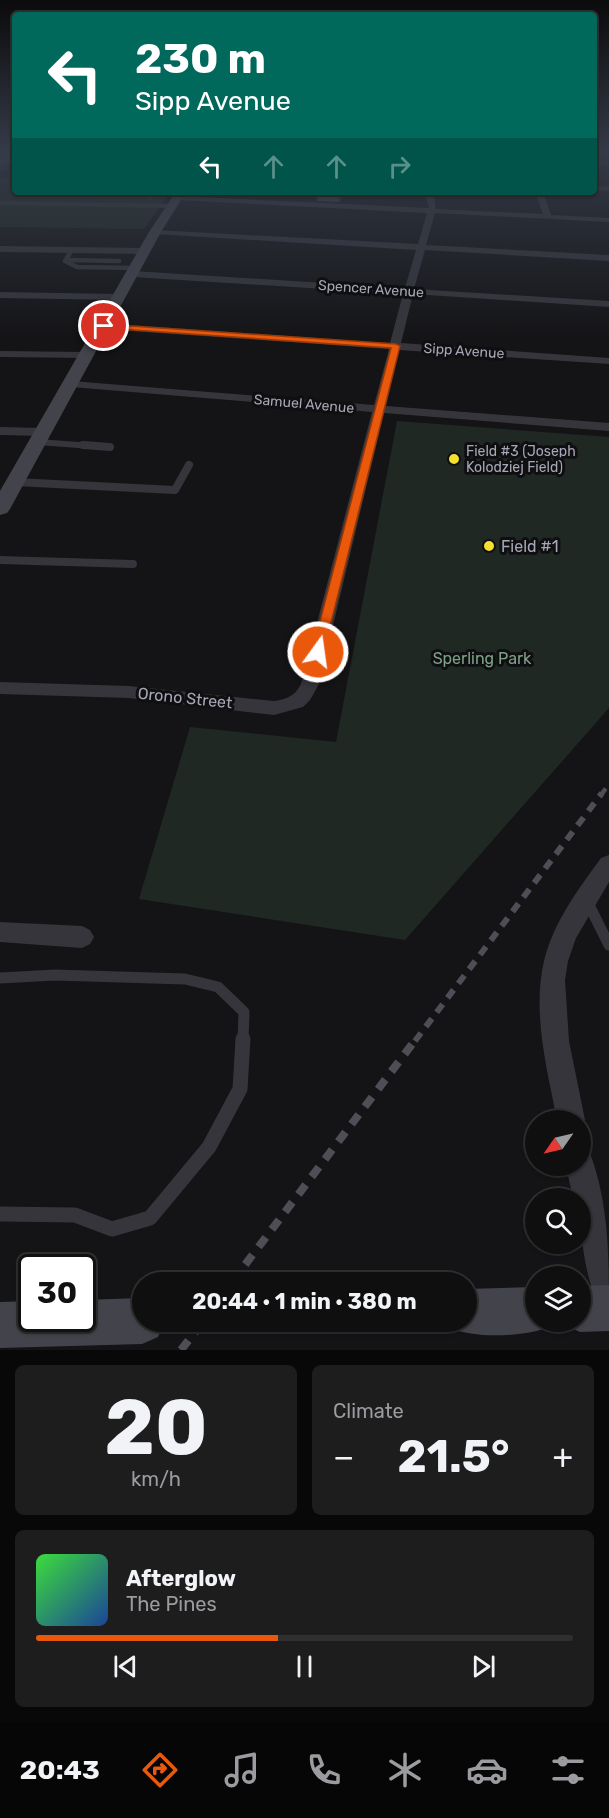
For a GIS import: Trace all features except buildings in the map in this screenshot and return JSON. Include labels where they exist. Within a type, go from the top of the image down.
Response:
[{"type":"main road","points":[[0,509],[167,214]]},
{"type":"main road","points":[[591,1309],[609,1308]]},
{"type":"main road","points":[[477,1312],[525,1310]]},
{"type":"main road","points":[[0,1324],[132,1321]]},
{"type":"street","name":"Orono Street","points":[[0,688],[129,692],[274,708],[288,706],[304,698],[323,636],[412,278],[430,214]]},
{"type":"street","points":[[490,214],[609,220]]},
{"type":"street","points":[[155,232],[609,258]]},
{"type":"street","name":"Spencer Avenue","points":[[0,249],[72,250],[138,263],[410,292],[609,304]]},
{"type":"street","points":[[0,295],[120,297]]},
{"type":"street","name":"Sipp Avenue","points":[[104,326],[609,361]]},
{"type":"street","points":[[0,354],[87,355]]},
{"type":"street","name":"Samuel Avenue","points":[[71,384],[609,428]]},
{"type":"street","points":[[0,431],[41,437]]},
{"type":"street","points":[[569,1110],[559,1066],[554,1002],[556,961],[574,921],[609,864]]},
{"type":"street","points":[[0,932],[82,937]]},
{"type":"street","points":[[583,1176],[609,1294]]},
{"type":"lane","points":[[72,250],[66,260],[77,267],[138,263]]},
{"type":"lane","points":[[41,437],[110,447]]},
{"type":"lane","points":[[15,482],[175,490],[189,465]]},
{"type":"lane","points":[[0,560],[133,564]]},
{"type":"lane","points":[[586,900],[609,945]]},
{"type":"lane","points":[[0,978],[55,975],[185,979],[218,987],[244,1012],[240,1089],[209,1147],[150,1218],[112,1229],[75,1215],[0,1214]]},
{"type":"green space","points":[[0,214],[155,214],[144,229],[0,227]]},
{"type":"green space","name":"Sperling Park","points":[[397,421],[609,437],[609,708],[405,940],[139,899],[190,727],[336,742]]},
{"type":"railway","points":[[601,795],[609,784]]},
{"type":"railway","points":[[415,1041],[602,793]]},
{"type":"railway","points":[[240,1272],[416,1039]]},
{"type":"railway","points":[[181,1350],[195,1332]]},
{"type":"place","name":"Field #3 (Joseph Kolodziej Field)","points":[[454,459]]},
{"type":"place","name":"Field #1","points":[[489,546]]},
{"type":"route","points":[[104,326],[396,346],[318,652]]}]
